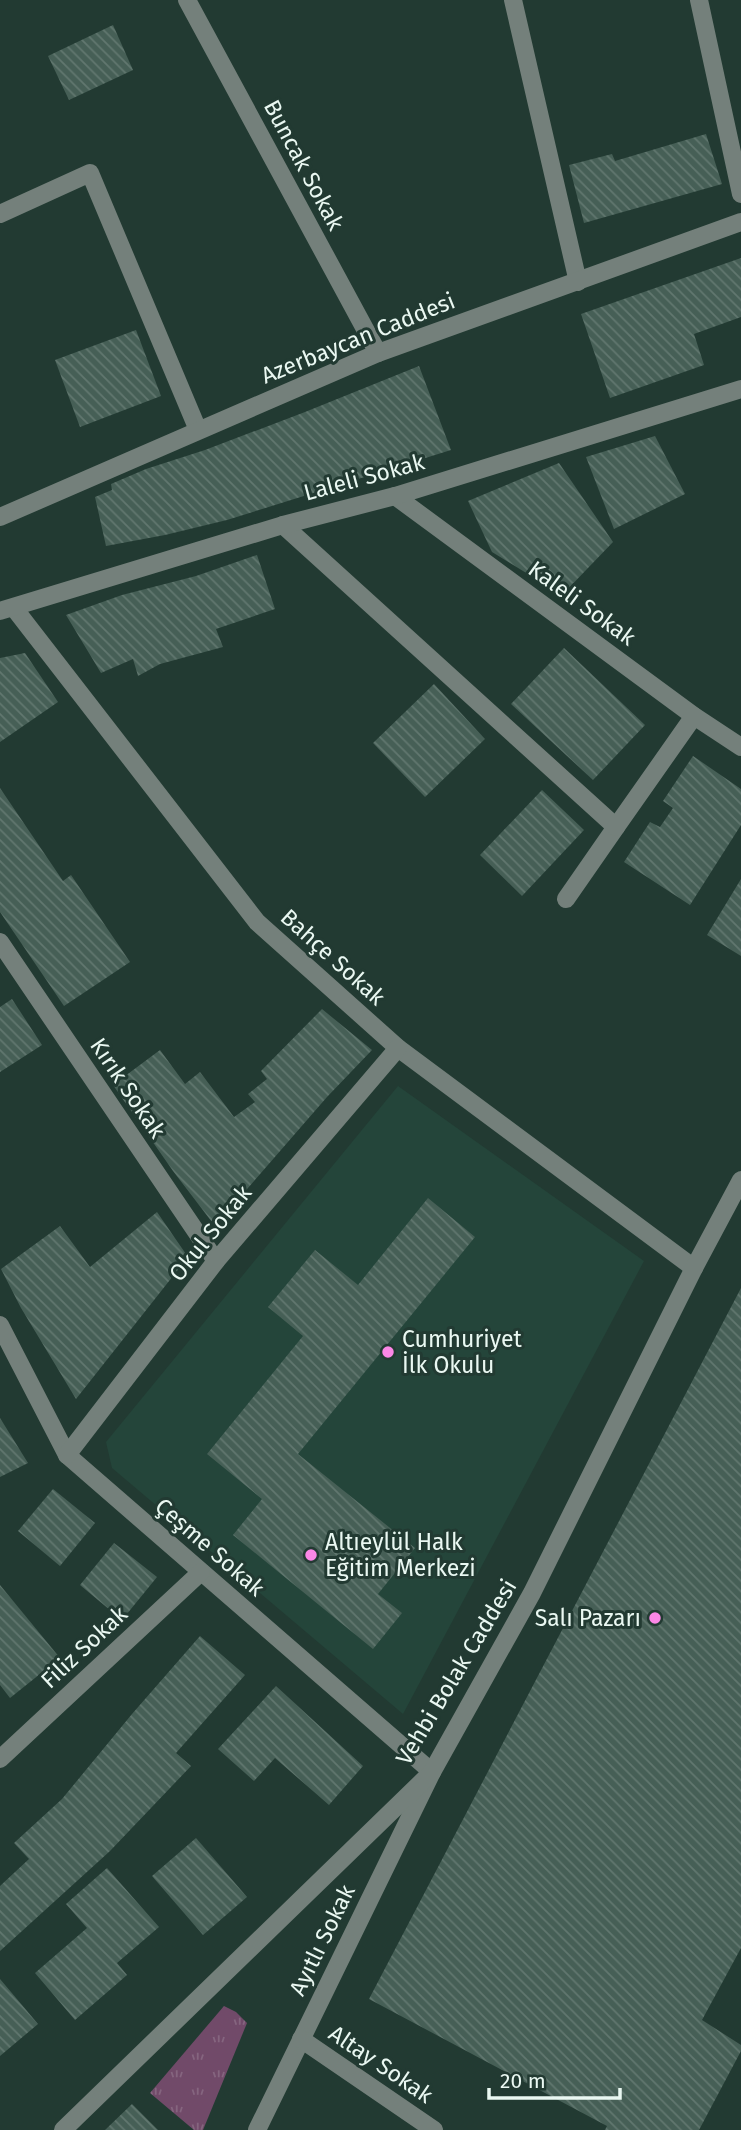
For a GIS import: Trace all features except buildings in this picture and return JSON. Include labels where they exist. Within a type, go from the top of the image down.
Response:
[{"type":"street","name":"Buncak Sokak","points":[[187,0],[378,353]]},
{"type":"street","points":[[513,0],[578,282]]},
{"type":"street","points":[[699,0],[741,194]]},
{"type":"street","points":[[0,214],[89,173],[198,430]]},
{"type":"street","name":"Azerbaycan Caddesi","points":[[0,517],[378,353],[741,222]]},
{"type":"street","name":"Laleli Sokak","points":[[7,610],[283,525],[395,496],[741,389]]},
{"type":"street","name":"Kaleli Sokak","points":[[395,496],[694,716],[741,747]]},
{"type":"street","points":[[283,525],[616,827]]},
{"type":"street","name":"Bahçe Sokak","points":[[7,610],[257,922],[398,1048],[694,1268]]},
{"type":"street","points":[[566,899],[694,716]]},
{"type":"street","name":"Kırık Sokak","points":[[0,942],[216,1261]]},
{"type":"street","name":"Okul Sokak","points":[[67,1455],[216,1261],[398,1048]]},
{"type":"street","name":"Vehbi Bolak Caddesi","points":[[63,2130],[432,1772],[533,1594],[694,1268],[741,1180]]},
{"type":"street","name":"Çeşme Sokak","points":[[0,1325],[67,1455],[432,1772]]},
{"type":"street","name":"Filiz Sokak","points":[[0,1759],[201,1572]]},
{"type":"street","name":"Ayıtlı Sokak","points":[[257,2130],[432,1772]]},
{"type":"street","name":"Altay Sokak","points":[[301,2039],[434,2130]]},
{"type":"shaded area","name":"Cumhuriyet İlk Okulu","points":[[398,1086],[644,1261],[403,1714],[112,1468],[106,1442]]},
{"type":"green space","points":[[224,2006],[236,2012],[247,2023],[203,2130],[194,2130],[150,2093]]},
{"type":"place","name":"Cumhuriyet İlk Okulu","points":[[388,1352]]},
{"type":"place","name":"Altıeylül Halk Eğitim Merkezi","points":[[311,1555]]},
{"type":"place","name":"Salı Pazarı","points":[[655,1618]]}]
